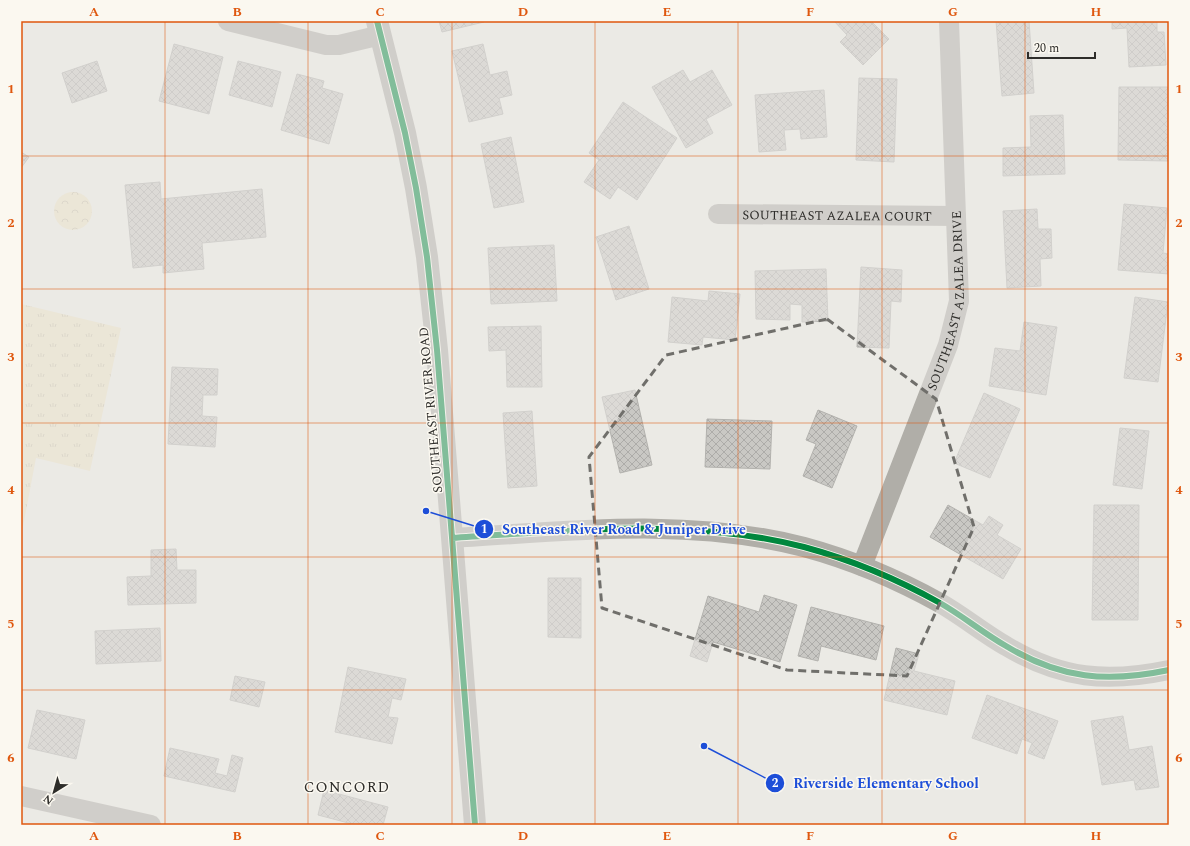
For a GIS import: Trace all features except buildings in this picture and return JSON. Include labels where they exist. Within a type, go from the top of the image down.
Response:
[{"type":"street","points":[[228,21],[326,45],[339,45],[379,28]]},
{"type":"street","name":"SOUTHEAST AZALEA DRIVE","points":[[862,566],[948,345],[959,301],[949,21]]},
{"type":"street","name":"SOUTHEAST RIVER ROAD","points":[[379,28],[405,133],[416,188],[427,257],[437,350],[475,825]]},
{"type":"street","name":"SOUTHEAST AZALEA COURT","points":[[718,214],[956,216]]},
{"type":"street","points":[[452,538],[634,528],[677,529],[745,535],[806,548],[862,566],[890,577],[941,603],[1005,646],[1045,666],[1087,676],[1106,678],[1126,678],[1169,670]]},
{"type":"street","points":[[21,796],[150,825]]},
{"type":"highlighted area","points":[[827,319],[936,399],[974,527],[907,676],[787,670],[602,608],[589,457],[666,355]]},
{"type":"green space","points":[[69,192],[77,192],[87,197],[91,204],[91,218],[87,225],[77,230],[69,230],[59,225],[57,222],[54,215],[54,207],[59,197],[62,195]]},
{"type":"green space","points":[[21,304],[121,328],[90,471],[36,458],[21,537]]},
{"type":"cycle path","points":[[377,21],[405,133],[416,188],[427,257],[437,350],[475,825]]},
{"type":"cycle path","points":[[452,538],[541,532],[629,529],[673,529],[717,532],[761,538],[822,552],[891,578],[940,603],[957,613],[989,636],[1026,657],[1046,666],[1065,672],[1105,677],[1146,674],[1169,670]]},
{"type":"place","name":"Southeast River Road & Juniper Drive","points":[[426,511]]},
{"type":"place","name":"Riverside Elementary School","points":[[704,746]]},
{"type":"district","name":"CONCORD","points":[[347,787]]}]
